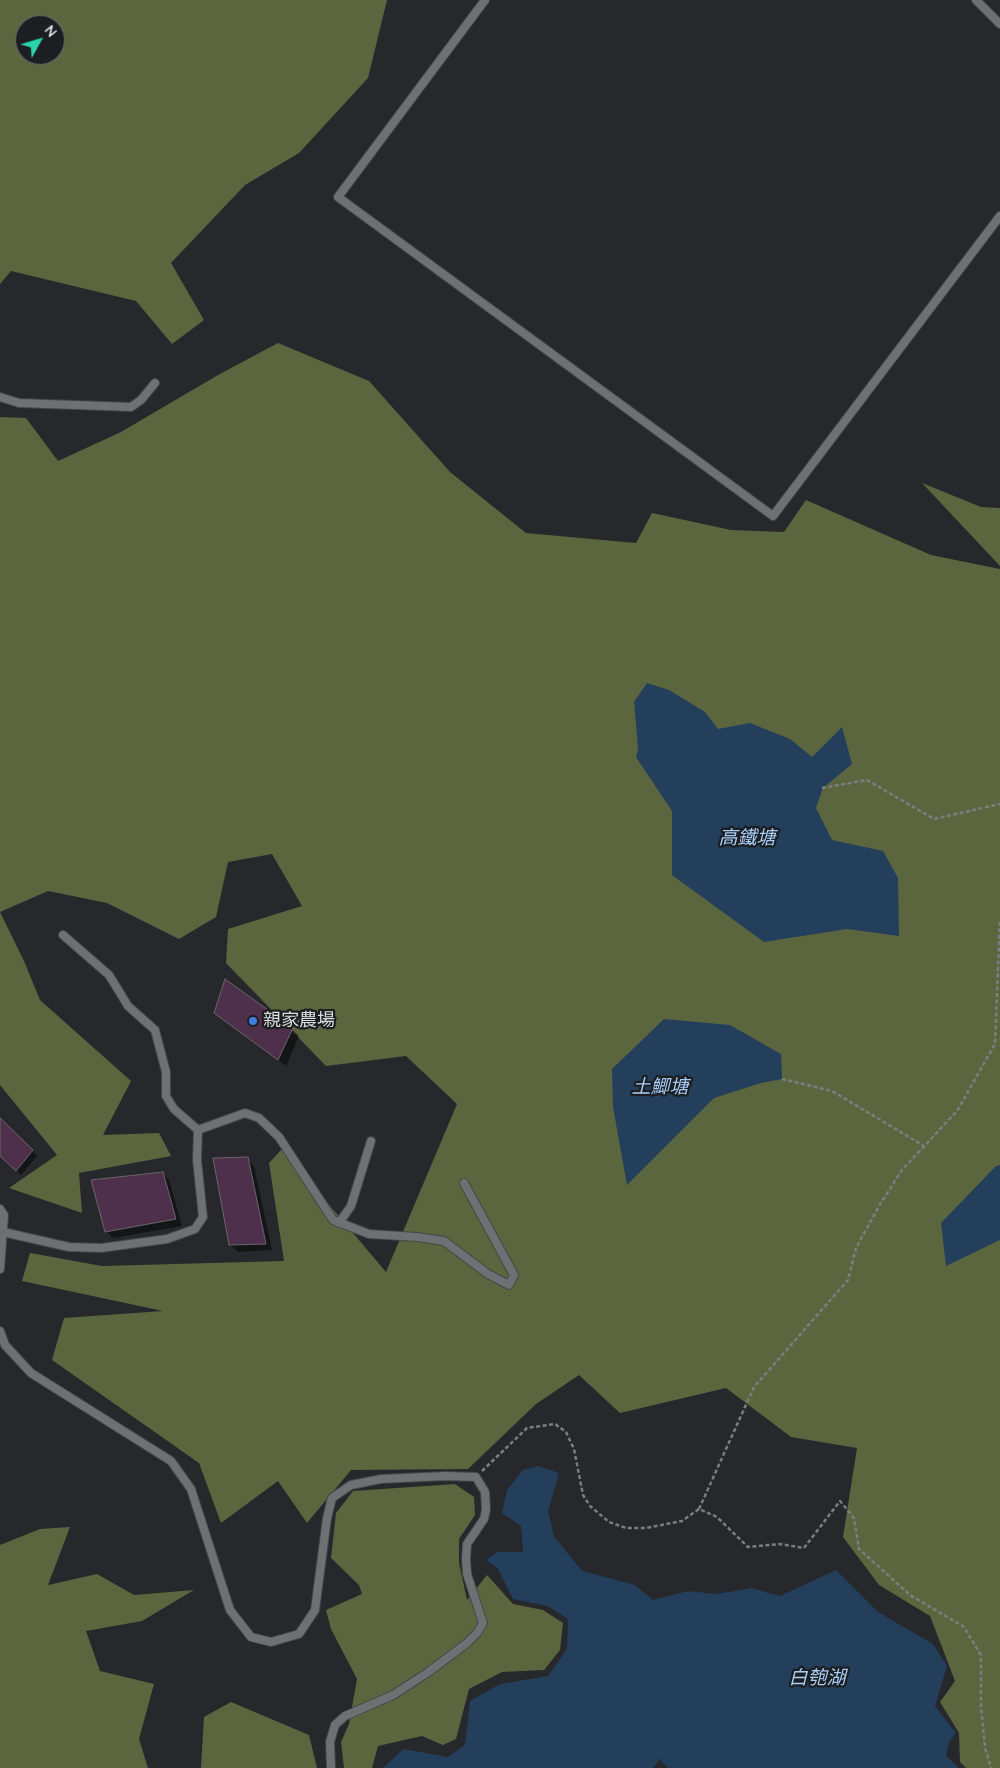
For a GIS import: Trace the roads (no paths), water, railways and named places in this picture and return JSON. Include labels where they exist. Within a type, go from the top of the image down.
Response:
[{"type":"lane","points":[[485,0],[338,197],[773,516],[1000,216]]},
{"type":"lane","points":[[979,1],[1000,24]]},
{"type":"lane","points":[[0,397],[19,403],[131,408],[141,400],[155,383]]},
{"type":"lane","points":[[63,935],[109,975],[128,1006],[155,1030],[166,1072],[166,1096],[174,1109],[198,1130]]},
{"type":"lane","points":[[198,1130],[245,1113],[259,1118],[279,1137],[333,1220],[369,1234],[444,1241],[488,1274],[509,1285],[514,1275],[464,1183]]},
{"type":"lane","points":[[3,1232],[68,1247],[101,1248],[168,1239],[195,1229],[203,1217],[197,1160],[198,1130]]},
{"type":"lane","points":[[339,1223],[351,1206],[371,1141]]},
{"type":"lane","points":[[0,1209],[4,1215],[0,1269]]},
{"type":"lane","points":[[0,1331],[5,1345],[31,1373],[171,1461],[190,1489],[230,1610],[251,1637],[271,1642],[299,1634],[315,1610],[327,1518],[332,1498],[352,1485],[381,1479],[446,1476],[476,1477],[485,1492],[486,1510],[484,1519],[467,1544],[466,1559],[467,1574],[483,1623],[477,1633],[467,1643],[427,1673],[393,1695],[345,1716],[335,1725],[330,1742],[331,1768]]},
{"type":"water","name":"高鐵塘","points":[[647,683],[669,690],[705,712],[718,729],[750,723],[790,739],[812,757],[842,727],[852,764],[823,788],[816,808],[832,840],[883,851],[898,878],[899,936],[847,929],[764,942],[672,875],[672,811],[636,757],[638,748],[634,702]]},
{"type":"water","name":"土鯽塘","points":[[664,1019],[730,1025],[781,1054],[782,1079],[761,1083],[714,1098],[627,1185],[613,1107],[612,1069]]},
{"type":"water","points":[[1000,1165],[1000,1240],[946,1266],[941,1223],[996,1166]]},
{"type":"water","name":"白匏湖","points":[[538,1466],[559,1473],[548,1511],[554,1536],[582,1571],[635,1585],[653,1600],[688,1591],[716,1594],[752,1588],[780,1596],[836,1570],[878,1612],[933,1644],[947,1666],[935,1706],[956,1733],[949,1742],[946,1756],[959,1768],[668,1768],[660,1759],[653,1768],[383,1768],[403,1749],[448,1757],[465,1745],[470,1701],[500,1684],[548,1676],[567,1649],[568,1619],[548,1606],[513,1599],[498,1569],[486,1560],[497,1552],[523,1552],[521,1526],[502,1513],[507,1490],[523,1470]]},
{"type":"place","name":"親家農場","points":[[253,1021]]}]
